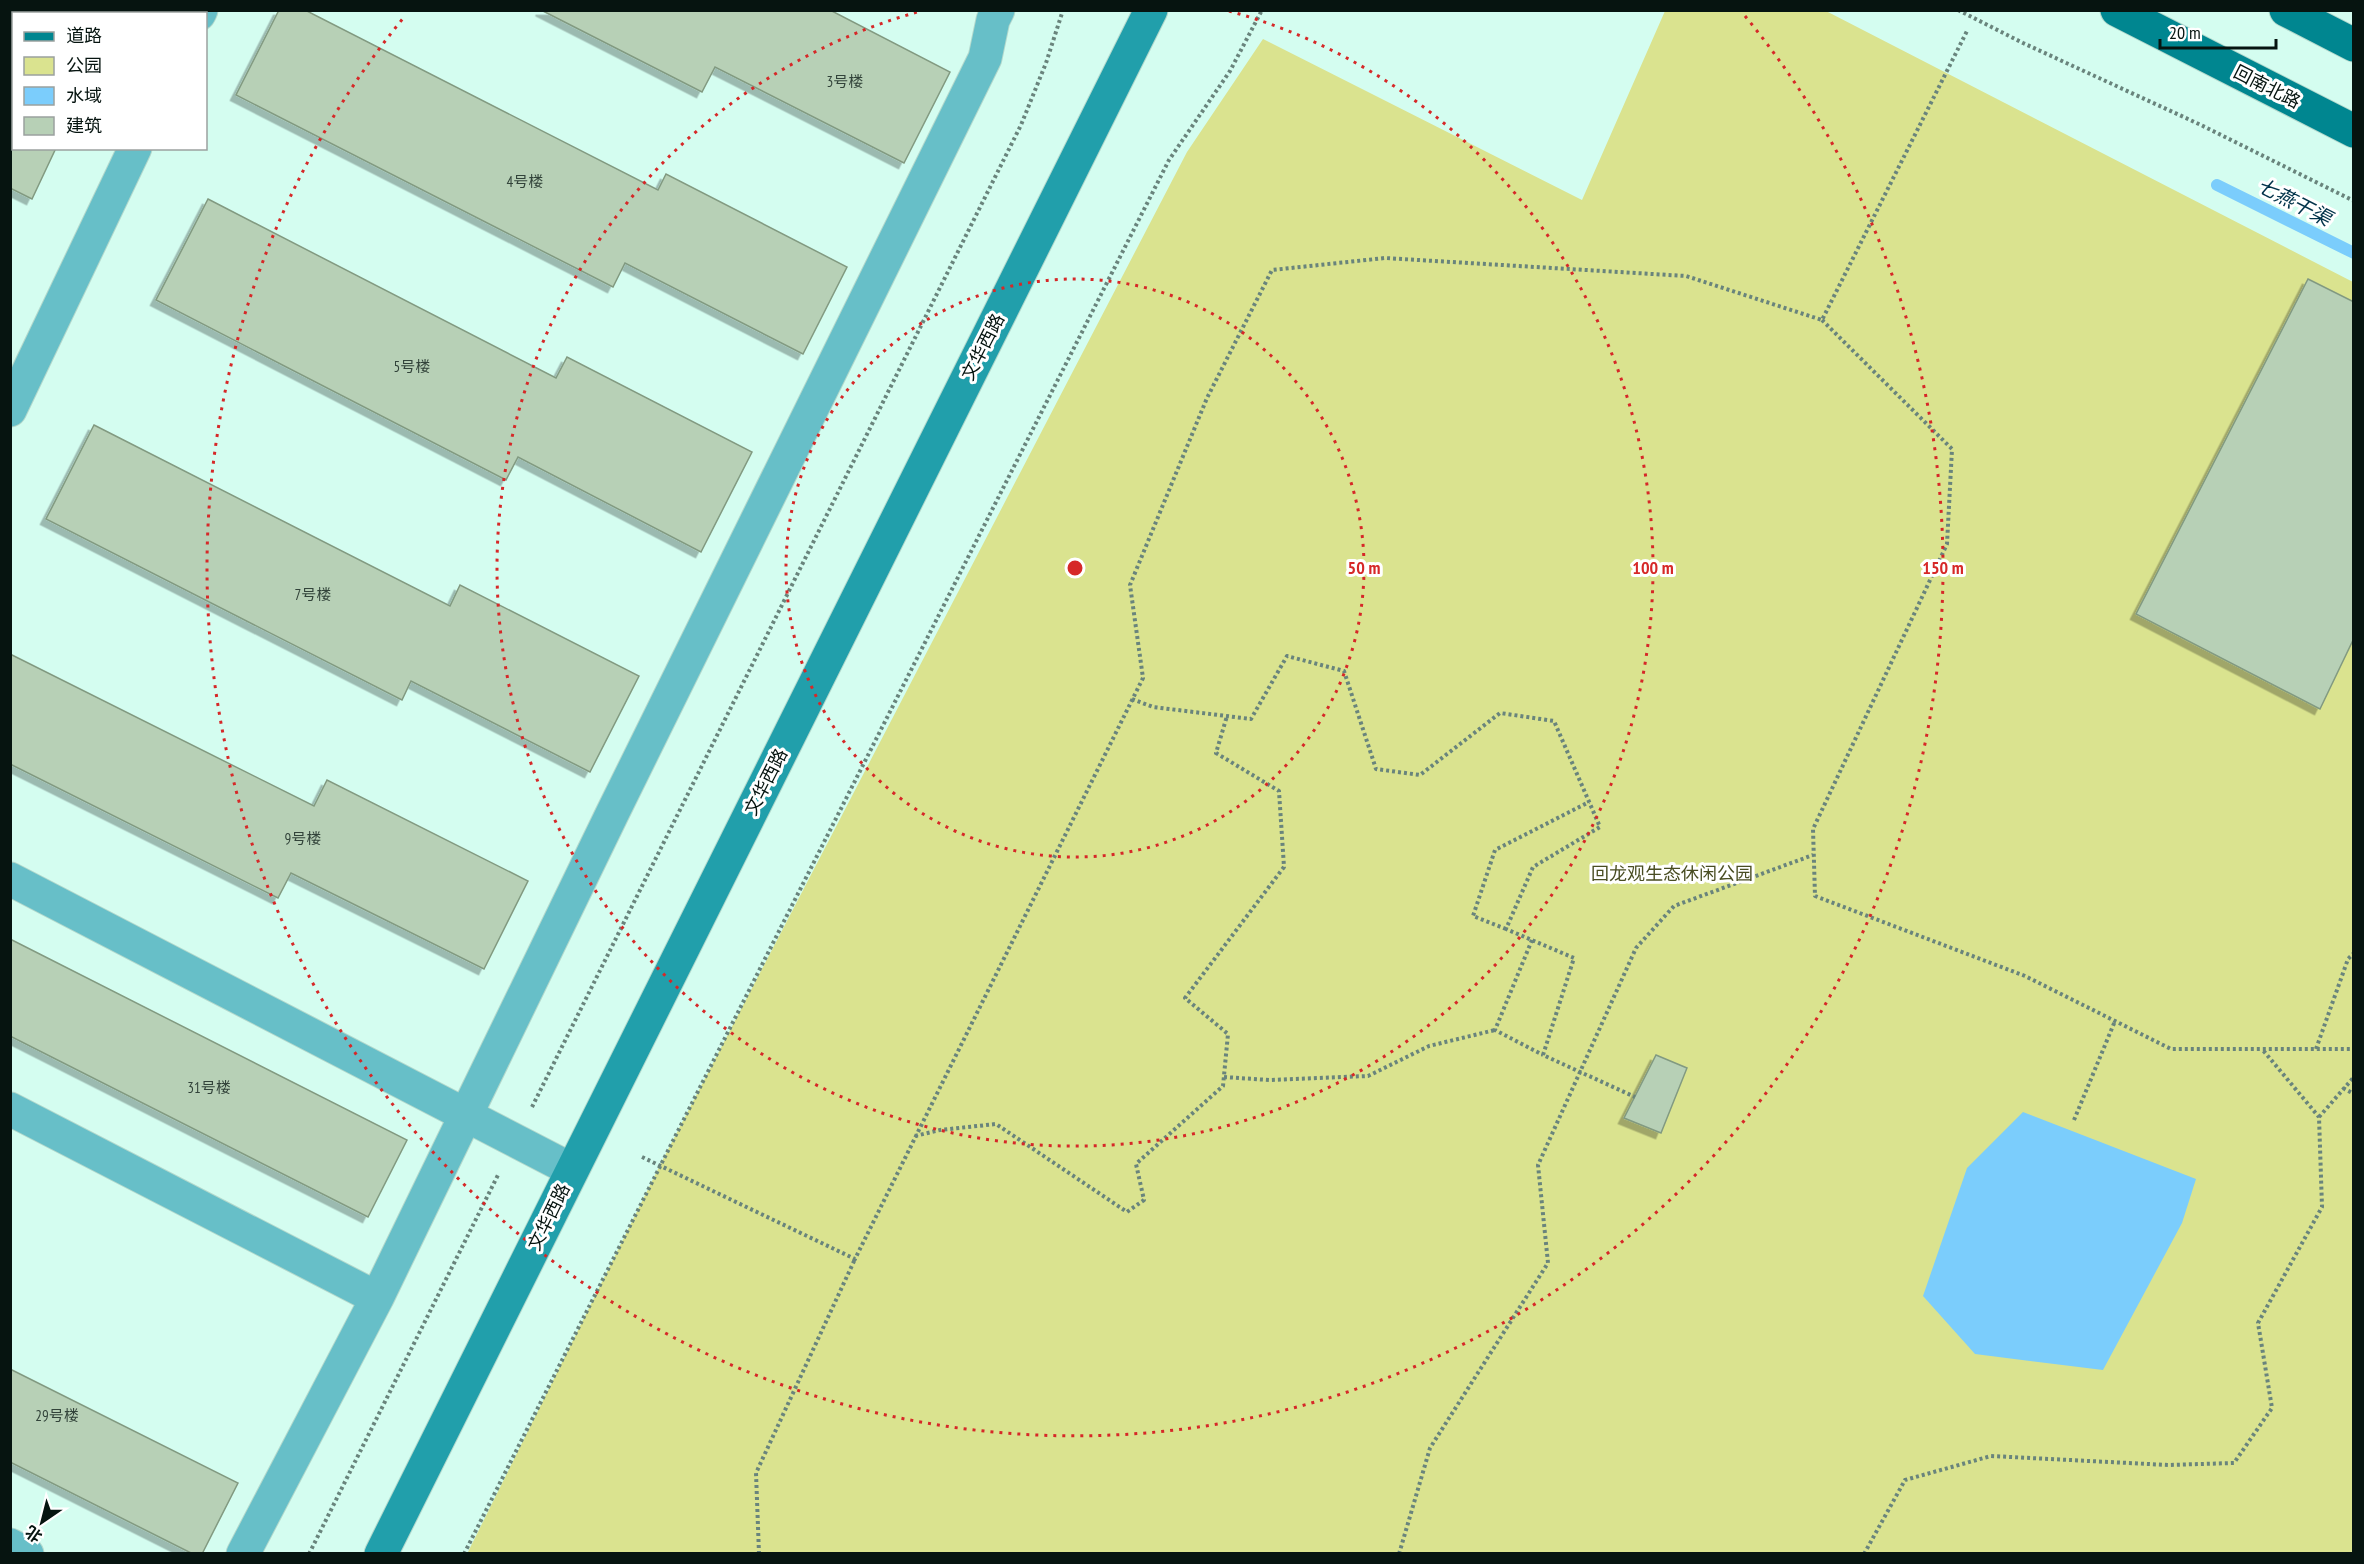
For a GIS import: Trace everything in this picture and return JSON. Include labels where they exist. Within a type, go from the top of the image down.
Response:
[{"type":"main road","name":"回南北路","points":[[2117,10],[2354,131]]},
{"type":"main road","points":[[2286,10],[2354,45]]},
{"type":"street","points":[[243,1554],[377,1298],[612,814],[980,69],[985,58],[993,20],[998,10]]},
{"type":"street","name":"文华西路","points":[[381,1554],[1151,10]]},
{"type":"street","points":[[10,410],[134,150]]},
{"type":"street","points":[[10,879],[572,1170]]},
{"type":"street","points":[[10,1109],[377,1298]]},
{"type":"street","points":[[10,1545],[27,1554]]},
{"type":"path","points":[[565,1040],[1021,124],[1046,63],[1063,10]]},
{"type":"path","points":[[464,1554],[1168,160],[1230,71],[1262,10]]},
{"type":"path","points":[[1958,10],[2023,43],[2201,125],[2354,201]]},
{"type":"path","points":[[1822,320],[1968,29]]},
{"type":"path","points":[[759,1554],[756,1473],[855,1259],[1143,678],[1130,585],[1207,398],[1272,270],[1385,258],[1686,276],[1822,320],[1952,449],[1947,544],[1812,829],[1815,896],[2025,976],[2171,1049],[2354,1049]]},
{"type":"path","points":[[1132,699],[1153,707],[1251,719],[1287,656],[1344,670],[1376,769],[1420,775],[1500,713],[1554,721],[1600,827],[1533,867],[1506,929]]},
{"type":"path","points":[[915,1136],[939,1130],[996,1124],[1127,1212],[1144,1200],[1136,1164],[1223,1086],[1228,1034],[1185,998],[1284,867],[1279,791],[1216,753],[1227,716]]},
{"type":"path","points":[[1543,1055],[1574,958],[1473,916],[1495,850],[1589,802]]},
{"type":"path","points":[[1399,1554],[1430,1448],[1548,1263],[1538,1165],[1636,948],[1674,906],[1813,855]]},
{"type":"path","points":[[1495,1029],[1532,940]]},
{"type":"path","points":[[2316,1049],[2348,959],[2354,953]]},
{"type":"path","points":[[2074,1120],[2115,1021]]},
{"type":"path","points":[[1224,1077],[1269,1080],[1368,1076],[1428,1046],[1495,1029],[1543,1055],[1635,1097]]},
{"type":"path","points":[[1864,1554],[1905,1480],[1991,1456],[2168,1465],[2235,1463],[2272,1408],[2258,1323],[2322,1207],[2319,1118],[2262,1049]]},
{"type":"path","points":[[2319,1118],[2354,1077]]},
{"type":"path","points":[[2343,1088],[2354,1094]]},
{"type":"path","points":[[642,1157],[855,1259]]},
{"type":"path","points":[[309,1554],[474,1222]]},
{"type":"green space","name":"回龙观生态休闲公园","points":[[1665,11],[1826,11],[2353,282],[2353,1553],[467,1554],[660,1165],[1187,152],[1263,39],[1582,200]]},
{"type":"water","points":[[2023,1112],[2196,1179],[2182,1223],[2103,1370],[1975,1354],[1923,1296],[1967,1168]]},
{"type":"building","points":[[279,10],[305,10],[658,190],[666,174],[847,267],[803,354],[625,263],[613,287],[236,95]]},
{"type":"building","points":[[541,10],[830,10],[950,72],[904,163],[715,67],[702,92]]},
{"type":"building","points":[[10,67],[12,68],[12,150],[55,150],[32,199],[10,188]]},
{"type":"building","points":[[208,199],[556,378],[567,357],[752,452],[701,552],[518,457],[506,480],[156,300]]},
{"type":"building","points":[[2308,279],[2354,302],[2354,638],[2320,709],[2136,614]]},
{"type":"building","points":[[94,425],[450,606],[460,585],[639,676],[590,772],[411,681],[402,700],[46,519]]},
{"type":"building","points":[[10,654],[314,806],[327,780],[528,881],[484,969],[291,873],[278,898],[10,764]]},
{"type":"building","points":[[10,939],[407,1140],[368,1217],[10,1036]]},
{"type":"building","points":[[1656,1055],[1687,1068],[1661,1133],[1624,1118]]},
{"type":"building","points":[[10,1369],[238,1483],[202,1554],[193,1554],[10,1462]]},
{"type":"waterway","name":"七燕干渠","points":[[2217,185],[2354,253]]}]
